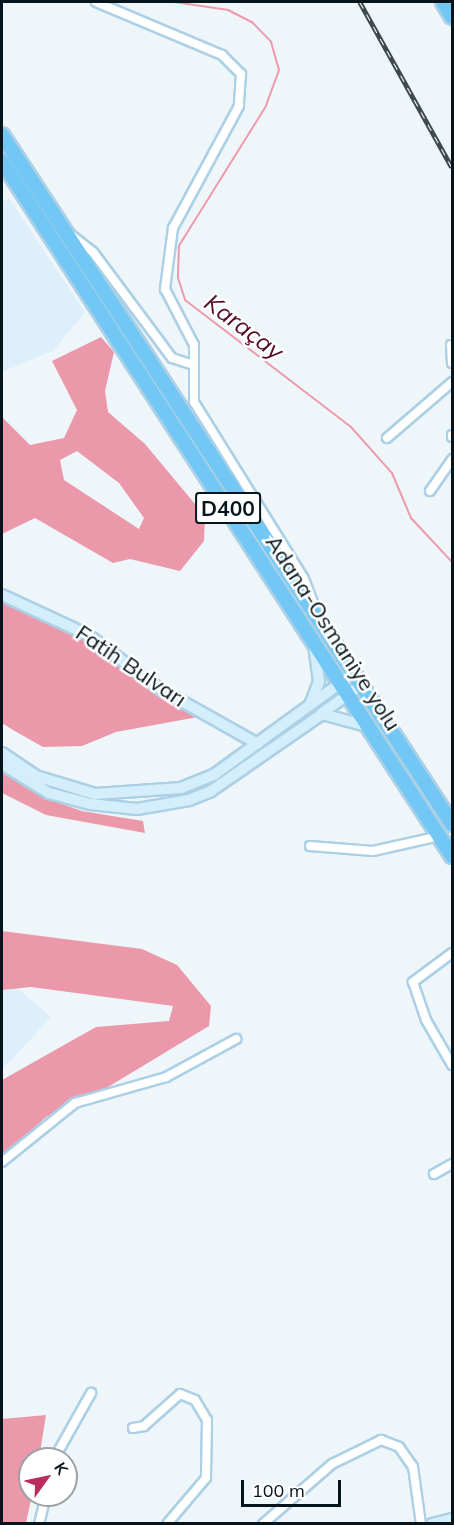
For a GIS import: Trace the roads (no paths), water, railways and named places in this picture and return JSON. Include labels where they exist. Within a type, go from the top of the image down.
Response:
[{"type":"highway","points":[[443,2],[453,17]]},
{"type":"highway","name":"Adana-Osmaniye yolu","points":[[2,135],[453,824]]},
{"type":"highway","name":"Adana-Osmaniye yolu","points":[[2,161],[453,856]]},
{"type":"street","points":[[96,2],[222,55],[240,74],[239,106],[172,228],[165,267],[165,289],[194,345],[192,390],[200,414],[304,579],[316,617]]},
{"type":"street","points":[[64,230],[93,252],[172,358],[193,365]]},
{"type":"street","points":[[451,345],[453,363]]},
{"type":"street","points":[[387,438],[453,382]]},
{"type":"street","points":[[430,491],[453,459]]},
{"type":"street","name":"Fatih Bulvarı","points":[[2,595],[88,635],[160,688],[258,744]]},
{"type":"street","points":[[310,705],[319,681],[312,637]]},
{"type":"street","points":[[2,753],[55,785],[113,796],[181,788],[215,774],[340,683],[357,680]]},
{"type":"street","points":[[2,764],[49,793],[90,804],[115,809],[165,806],[211,790],[348,695],[357,680]]},
{"type":"street","points":[[322,714],[368,726]]},
{"type":"street","points":[[310,846],[373,851],[440,836]]},
{"type":"street","points":[[453,953],[413,982],[426,1020],[453,1065]]},
{"type":"street","points":[[2,1162],[75,1104],[166,1077],[236,1039]]},
{"type":"street","points":[[434,1174],[453,1164]]},
{"type":"street","points":[[61,1447],[91,1393]]},
{"type":"street","points":[[133,1428],[144,1426],[180,1394],[195,1400],[207,1420],[206,1478],[167,1524]]},
{"type":"street","points":[[263,1524],[332,1464],[381,1440],[399,1447],[413,1467],[421,1524]]},
{"type":"street","points":[[39,1524],[43,1507]]},
{"type":"street","points":[[432,1524],[453,1519]]},
{"type":"waterway","name":"Karaçay","points":[[174,2],[228,10],[252,22],[271,42],[279,70],[266,106],[179,246],[178,278],[185,300],[351,427],[392,473],[411,518],[452,562]]},
{"type":"railway","points":[[360,2],[452,167]]}]
